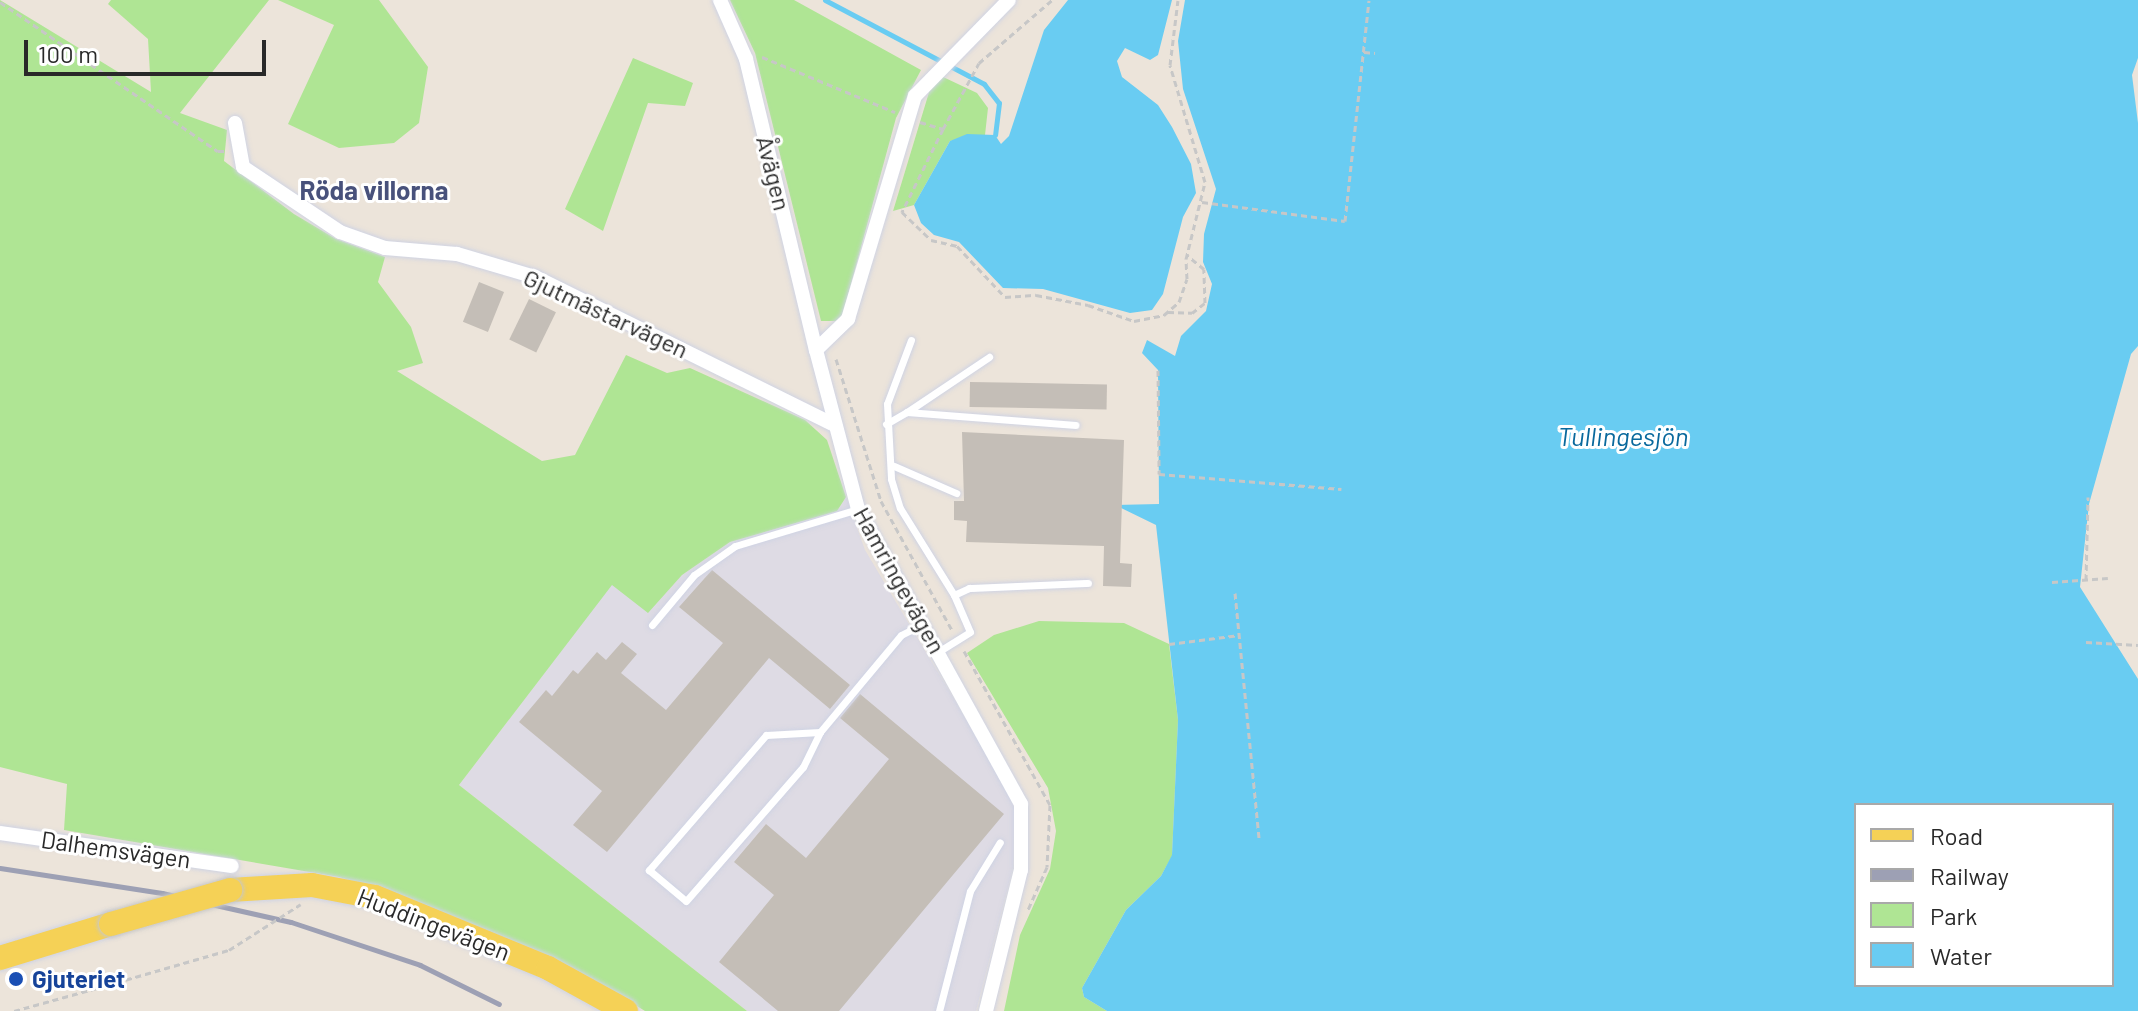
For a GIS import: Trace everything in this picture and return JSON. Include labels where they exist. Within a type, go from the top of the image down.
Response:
[{"type":"main road","name":"Huddingevägen","points":[[0,958],[230,890],[312,885],[375,897],[548,968],[626,1011]]},
{"type":"street","name":"Åvägen","points":[[720,0],[741,46],[816,350]]},
{"type":"street","points":[[816,350],[848,319],[905,117],[926,79],[1009,0]]},
{"type":"street","points":[[235,123],[236,151]]},
{"type":"street","name":"Gjutmästarvägen","points":[[236,151],[243,167],[340,232],[385,248],[457,254],[535,277],[832,424]]},
{"type":"street","name":"Hamringevägen","points":[[816,350],[832,424],[858,509],[1021,804],[1021,870],[986,1011]]},
{"type":"street","name":"Dalhemsvägen","points":[[0,833],[232,866]]},
{"type":"lane","points":[[911,340],[887,404],[886,424],[894,466],[891,479],[900,508],[954,595],[970,632],[939,651]]},
{"type":"lane","points":[[886,424],[989,357]]},
{"type":"lane","points":[[907,412],[1075,425]]},
{"type":"lane","points":[[894,466],[956,493]]},
{"type":"lane","points":[[652,625],[694,575],[735,546],[858,509]]},
{"type":"lane","points":[[954,595],[969,588],[1088,583]]},
{"type":"lane","points":[[820,732],[766,735],[649,870],[686,901],[803,767],[820,732],[901,635],[923,624]]},
{"type":"lane","points":[[939,1011],[970,891],[1000,842]]},
{"type":"path","points":[[1052,0],[979,63],[956,102],[902,212],[931,240],[957,246],[1005,297],[1036,295],[1088,305],[1134,321],[1168,312],[1192,313],[1205,303],[1204,269],[1187,255]]},
{"type":"path","points":[[1168,312],[1179,302],[1187,255],[1202,202],[1203,163],[1170,65],[1178,0]]},
{"type":"path","points":[[1202,202],[1345,221],[1369,0]]},
{"type":"path","points":[[0,2],[218,151],[236,151]]},
{"type":"path","points":[[741,46],[905,117],[943,129]]},
{"type":"path","points":[[1364,52],[1375,53]]},
{"type":"path","points":[[1158,370],[1159,474],[1341,489]]},
{"type":"path","points":[[2086,580],[2088,497]]},
{"type":"path","points":[[2052,582],[2108,578]]},
{"type":"path","points":[[1235,593],[1259,839]]},
{"type":"path","points":[[1169,644],[1239,635]]},
{"type":"path","points":[[2086,642],[2138,645]]},
{"type":"path","points":[[14,1011],[229,950],[301,904]]},
{"type":"shaded area","points":[[846,497],[865,550],[1002,780],[1014,808],[1013,867],[976,1011],[747,1011],[459,785],[612,584],[648,612],[682,575],[730,542],[837,511]]},
{"type":"green space","points":[[0,0],[151,92],[148,39],[108,4],[111,0],[269,0],[180,113],[227,130],[224,161],[294,214],[336,239],[385,257],[378,282],[411,327],[423,363],[397,371],[542,461],[575,455],[626,355],[667,373],[690,368],[805,420],[827,440],[846,497],[837,511],[730,542],[682,575],[648,613],[612,585],[459,785],[747,1011],[645,1011],[601,984],[390,892],[339,877],[64,830],[67,784],[0,767]]},
{"type":"green space","points":[[278,0],[379,0],[428,67],[419,123],[394,143],[339,148],[288,124],[334,25]]},
{"type":"green space","points":[[730,0],[794,0],[921,70],[896,118],[841,321],[821,321],[755,53]]},
{"type":"green space","points":[[633,58],[693,83],[685,106],[648,103],[603,231],[565,209]]},
{"type":"green space","points":[[941,76],[977,93],[988,108],[985,135],[950,141],[914,205],[893,211],[930,89]]},
{"type":"green space","points":[[1039,621],[1124,623],[1169,644],[1178,720],[1172,856],[1161,876],[1126,910],[1082,988],[1084,997],[1107,1011],[1004,1011],[1020,935],[1050,869],[1056,831],[1048,788],[967,653],[994,635]]},
{"type":"water","points":[[1068,0],[1172,0],[1158,55],[1150,60],[1125,48],[1117,61],[1122,77],[1158,105],[1172,127],[1191,164],[1196,193],[1183,217],[1163,294],[1152,310],[1130,313],[1043,289],[1003,288],[959,242],[934,235],[921,223],[914,205],[950,141],[967,134],[995,135],[1001,144],[1009,136],[1044,30]]},
{"type":"water","name":"Tullingesjön","points":[[1185,0],[2138,0],[2138,58],[2132,75],[2138,123],[2138,346],[2131,354],[2089,504],[2080,587],[2138,679],[2138,1011],[1107,1011],[1084,997],[1082,988],[1126,910],[1161,876],[1172,855],[1178,720],[1156,525],[1115,505],[1159,504],[1158,370],[1142,353],[1147,340],[1175,356],[1181,336],[1206,311],[1212,284],[1203,262],[1204,234],[1216,189],[1183,89],[1178,41]]},
{"type":"building","points":[[479,282],[504,292],[488,332],[463,322]]},
{"type":"building","points":[[529,299],[556,312],[536,353],[509,339]]},
{"type":"building","points":[[970,382],[1107,384],[1107,409],[970,407]]},
{"type":"building","points":[[962,432],[1124,440],[1120,563],[1132,564],[1131,587],[1103,586],[1104,546],[966,542],[967,521],[954,520],[954,501],[964,501]]},
{"type":"building","points":[[712,570],[850,685],[830,709],[769,658],[607,852],[573,825],[602,791],[519,722],[546,690],[552,696],[573,670],[578,674],[597,652],[606,660],[622,642],[637,654],[621,673],[666,710],[723,643],[679,607]]},
{"type":"building","points":[[860,694],[1004,814],[839,1011],[778,1011],[719,962],[774,895],[734,862],[766,824],[806,858],[889,759],[840,718]]},
{"type":"waterway","points":[[825,0],[984,84],[999,103],[995,135]]},
{"type":"railway","points":[[0,868],[162,893],[291,922],[420,965],[499,1004]]},
{"type":"place","name":"Gjuteriet","points":[[16,979]]},
{"type":"district","name":"Röda villorna","points":[[374,190]]}]
